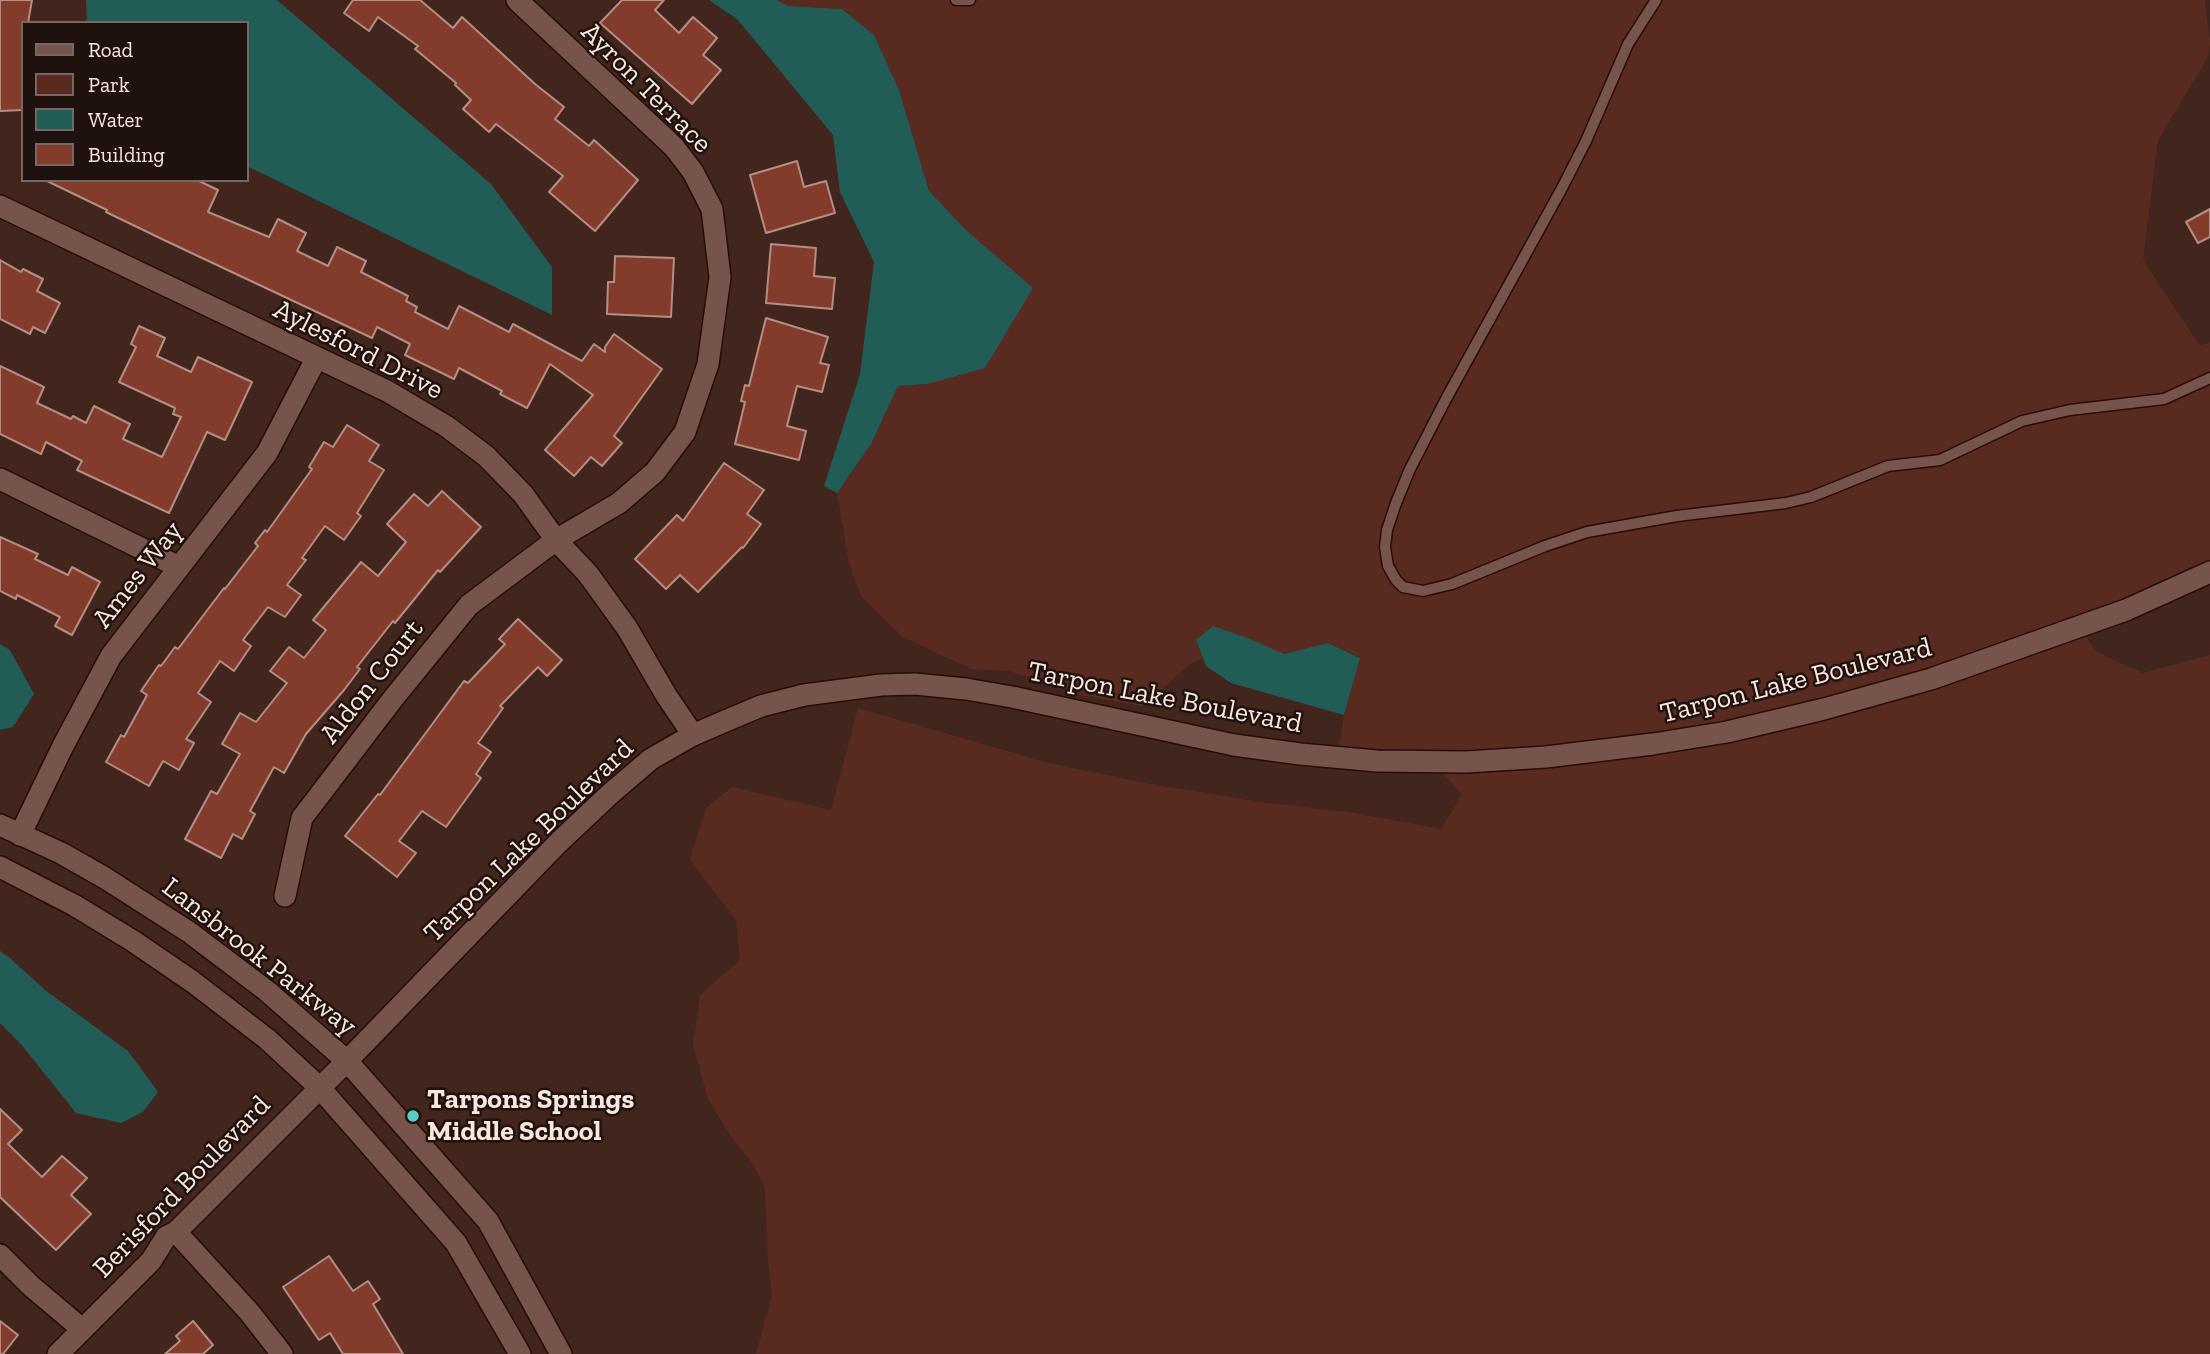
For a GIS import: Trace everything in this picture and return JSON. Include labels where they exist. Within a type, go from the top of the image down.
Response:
[{"type":"street","name":"Ayron Terrace","points":[[517,0],[674,147],[694,172],[712,209],[720,276],[708,364],[685,432],[655,472],[619,503],[556,540]]},
{"type":"street","name":"Aylesford Drive","points":[[0,206],[387,391],[446,426],[486,456],[523,494],[556,540],[588,574],[627,628],[693,735]]},
{"type":"street","name":"Ames Way","points":[[20,835],[111,656],[268,453],[316,359]]},
{"type":"street","points":[[0,479],[179,567]]},
{"type":"street","name":"Aldon Court","points":[[285,896],[302,818],[469,605],[556,540]]},
{"type":"street","name":"Tarpon Lake Boulevard","points":[[347,1061],[559,842],[610,794],[651,759],[693,735],[761,706],[804,695],[881,684],[915,684],[1012,697],[1234,746],[1300,754],[1389,761],[1466,762],[1546,757],[1727,732],[1931,680],[2126,610],[2210,572]]},
{"type":"street","name":"Lansbrook Parkway","points":[[0,825],[61,853],[189,932],[267,992],[347,1061],[488,1221],[561,1354]]},
{"type":"street","points":[[0,867],[74,905],[183,975],[230,1009],[319,1087],[456,1243],[520,1354]]},
{"type":"street","name":"Berisford Boulevard","points":[[58,1354],[151,1261],[166,1237],[176,1231],[347,1061]]},
{"type":"street","points":[[176,1231],[250,1313],[282,1354]]},
{"type":"street","points":[[0,1255],[31,1286],[82,1329]]},
{"type":"lane","points":[[956,0],[970,0]]},
{"type":"lane","points":[[1656,0],[1628,44],[1568,176],[1410,469],[1387,530],[1385,547],[1388,566],[1403,587],[1423,591],[1452,584],[1545,545],[1587,532],[1811,497],[1888,466],[1940,460],[2022,421],[2070,410],[2164,399],[2210,378]]},
{"type":"green space","points":[[776,0],[2205,0],[2210,43],[2208,57],[2158,140],[2143,260],[2200,346],[2210,342],[2210,561],[2123,600],[1929,669],[1726,721],[1547,746],[1467,751],[1339,747],[1344,715],[1360,657],[1328,643],[1284,654],[1196,640],[1203,659],[1190,664],[1143,706],[1086,696],[1009,671],[971,669],[903,637],[861,596],[849,563],[837,493],[871,444],[898,386],[927,384],[966,230],[929,191],[899,90],[874,35],[842,9],[788,6]]},
{"type":"green space","points":[[2086,637],[2097,652],[2142,673],[2210,655],[2210,1354],[756,1354],[772,1296],[765,1188],[753,1164],[730,1135],[708,1099],[693,1045],[700,995],[740,960],[736,920],[690,860],[706,808],[732,787],[831,810],[858,708],[1049,763],[1150,784],[1259,802],[1348,812],[1441,829],[1462,795],[1443,773],[1547,768],[1728,743],[1825,720],[1932,690]]},
{"type":"water","points":[[86,0],[277,0],[491,184],[552,267],[552,315],[248,166],[248,21],[87,21]]},
{"type":"water","points":[[709,0],[776,0],[788,6],[842,9],[874,35],[899,90],[929,191],[966,230],[1033,288],[985,368],[927,384],[898,386],[871,444],[837,493],[824,486],[860,374],[874,262],[840,192],[833,135],[737,19]]},
{"type":"water","points":[[1213,626],[1284,654],[1328,643],[1360,658],[1344,715],[1231,683],[1206,666],[1196,640]]},
{"type":"water","points":[[0,644],[10,650],[34,694],[13,727],[0,730]]},
{"type":"water","points":[[0,951],[45,990],[128,1051],[158,1092],[143,1112],[121,1123],[76,1113],[20,1043],[0,1023]]},
{"type":"building","points":[[0,0],[32,0],[28,21],[21,21],[21,110],[0,111]]},
{"type":"building","points":[[353,0],[420,0],[453,28],[462,17],[564,107],[555,119],[589,146],[594,140],[638,180],[595,231],[549,192],[563,176],[496,124],[489,132],[463,109],[471,100],[456,83],[415,49],[418,46],[378,17],[369,31],[344,13]]},
{"type":"building","points":[[622,0],[664,0],[655,10],[679,33],[693,17],[717,38],[703,55],[721,70],[692,104],[600,23]]},
{"type":"building","points":[[797,161],[804,187],[826,181],[835,213],[766,233],[750,175]]},
{"type":"building","points":[[49,182],[201,182],[218,190],[208,212],[269,237],[278,219],[306,233],[297,251],[328,266],[337,247],[366,261],[361,272],[408,296],[406,301],[417,307],[415,312],[448,329],[459,306],[509,332],[513,324],[582,361],[594,344],[605,352],[605,347],[614,334],[662,369],[614,436],[622,443],[602,466],[591,457],[574,476],[545,450],[593,395],[550,364],[527,408],[459,368],[454,379],[405,355],[410,344],[377,327],[372,338],[166,241],[106,212],[107,210]]},
{"type":"building","points":[[2210,209],[2210,237],[2198,243],[2186,222]]},
{"type":"building","points":[[771,244],[816,248],[814,276],[835,278],[832,309],[766,303]]},
{"type":"building","points":[[615,256],[674,258],[671,317],[607,314],[608,282],[614,282]]},
{"type":"building","points":[[0,260],[21,272],[23,269],[43,279],[37,291],[60,303],[45,333],[33,327],[30,334],[0,319]]},
{"type":"building","points":[[766,318],[828,337],[820,363],[829,365],[822,392],[797,386],[787,426],[806,431],[799,460],[735,444],[745,402],[741,401],[745,385],[749,386]]},
{"type":"building","points":[[139,326],[165,338],[157,356],[191,372],[198,357],[252,382],[225,440],[207,432],[169,513],[77,470],[82,461],[46,442],[41,454],[0,434],[0,366],[44,387],[37,403],[86,423],[94,406],[130,424],[123,439],[162,457],[181,417],[173,414],[175,408],[119,382],[136,347],[131,344]]},
{"type":"building","points":[[347,425],[379,445],[369,461],[384,470],[357,513],[361,516],[344,540],[325,526],[302,558],[306,560],[287,585],[301,595],[285,617],[268,607],[243,640],[251,646],[234,671],[220,661],[198,693],[211,702],[186,739],[194,743],[179,770],[163,761],[149,786],[106,762],[121,735],[124,737],[147,695],[141,691],[159,665],[161,666],[175,647],[178,649],[258,546],[255,543],[265,530],[267,532],[312,469],[309,467],[324,442],[333,447]]},
{"type":"building","points":[[724,463],[764,490],[747,514],[761,524],[743,548],[698,592],[680,575],[666,589],[635,559],[677,515],[683,521]]},
{"type":"building","points":[[442,491],[481,527],[440,572],[438,570],[395,623],[393,621],[357,667],[360,669],[344,690],[306,734],[284,773],[274,767],[250,811],[255,814],[242,839],[233,834],[221,858],[185,839],[211,791],[217,794],[240,754],[222,744],[240,713],[256,722],[287,683],[270,671],[289,647],[304,658],[326,630],[313,620],[361,562],[378,576],[406,542],[387,524],[414,494],[428,506]]},
{"type":"building","points":[[0,537],[38,554],[35,559],[68,575],[72,567],[100,582],[72,635],[55,626],[60,617],[17,595],[16,599],[0,591]]},
{"type":"building","points":[[518,619],[562,660],[547,676],[538,667],[500,706],[503,708],[478,743],[491,752],[476,774],[481,778],[446,827],[422,811],[399,841],[416,853],[397,877],[345,836],[378,794],[380,795],[464,681],[468,683],[505,644],[499,639]]},
{"type":"building","points":[[0,1109],[22,1130],[8,1144],[42,1177],[62,1156],[87,1178],[71,1195],[91,1214],[56,1250],[0,1197]]},
{"type":"building","points":[[329,1256],[353,1291],[368,1281],[380,1299],[373,1304],[403,1354],[343,1354],[330,1333],[319,1340],[283,1287]]},
{"type":"building","points":[[0,1321],[18,1335],[3,1354],[0,1354]]},
{"type":"building","points":[[193,1321],[213,1345],[203,1354],[165,1354],[180,1341],[176,1336]]},
{"type":"place","name":"Tarpons Springs Middle School","points":[[413,1116]]}]
